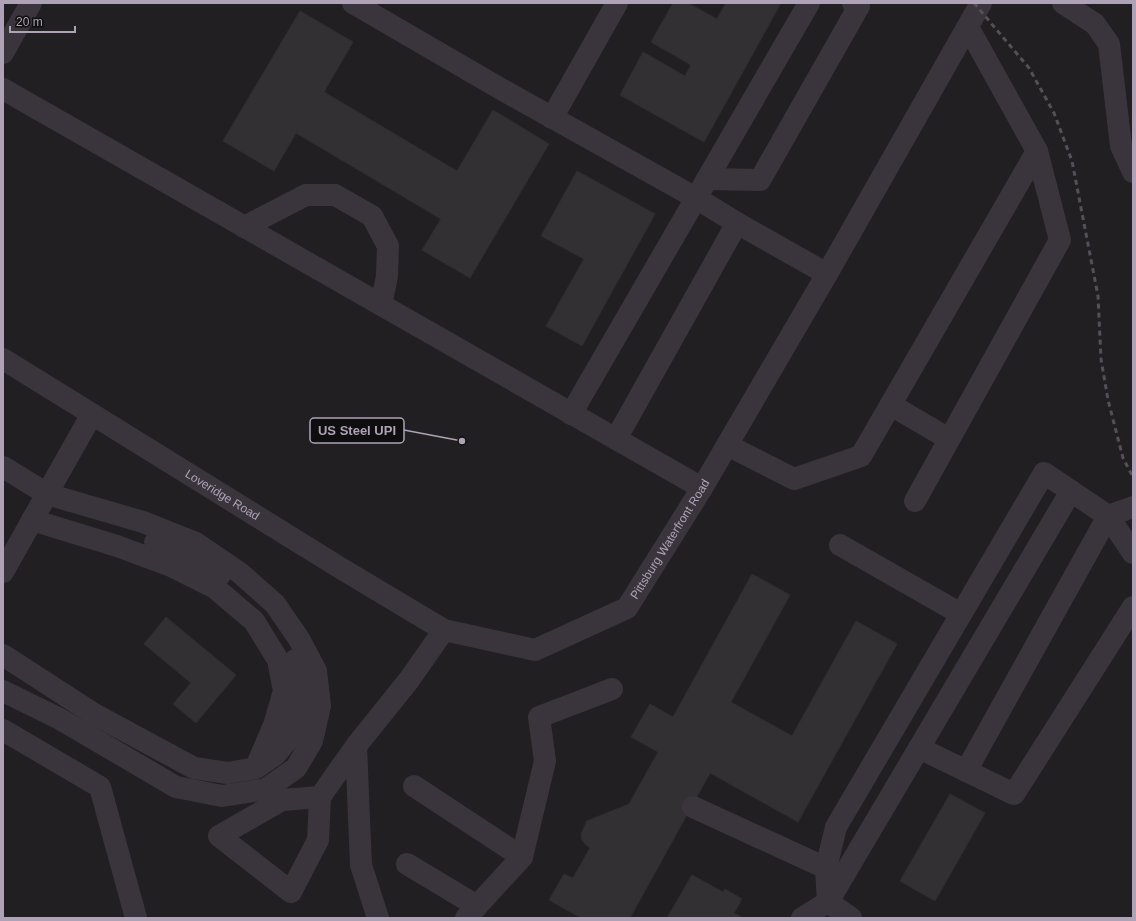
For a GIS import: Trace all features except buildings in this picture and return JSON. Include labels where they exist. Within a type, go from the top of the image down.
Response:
[{"type":"street","points":[[3,52],[31,3]]},
{"type":"street","points":[[353,3],[827,274]]},
{"type":"street","points":[[552,118],[617,3]]},
{"type":"street","points":[[571,414],[809,3]]},
{"type":"street","points":[[707,179],[760,180],[859,6],[853,3]]},
{"type":"street","name":"Pittsburg Waterfront Road","points":[[444,630],[535,650],[627,608],[702,488],[827,274],[982,3]]},
{"type":"street","points":[[1063,3],[1095,24],[1109,44],[1121,146],[1133,172]]},
{"type":"street","points":[[915,501],[1060,240],[1037,151],[968,27]]},
{"type":"street","points":[[3,90],[702,488]]},
{"type":"street","points":[[727,445],[794,478],[861,456],[1037,151]]},
{"type":"street","points":[[244,227],[306,195],[335,195],[372,216],[388,246],[387,276],[381,305]]},
{"type":"street","points":[[616,439],[737,223]]},
{"type":"street","name":"Loveridge Road","points":[[3,359],[444,630]]},
{"type":"street","points":[[891,405],[949,439]]},
{"type":"street","points":[[3,572],[92,414]]},
{"type":"street","points":[[3,467],[40,507],[120,530],[170,548],[215,571],[250,597],[273,621],[292,652],[303,678],[301,708],[294,732],[275,755],[256,768],[228,773],[194,768],[94,714],[3,655]]},
{"type":"street","points":[[828,902],[826,868],[836,826],[1044,473],[1108,516],[1133,553]]},
{"type":"street","points":[[802,918],[828,902],[1071,491]]},
{"type":"street","points":[[3,691],[60,719],[176,786],[222,796],[266,789],[296,768],[312,741],[320,706],[316,672],[300,639],[274,604],[240,572],[196,543],[143,522],[40,507]]},
{"type":"street","points":[[966,770],[1108,516],[1133,507]]},
{"type":"street","points":[[840,545],[961,614]]},
{"type":"street","points":[[919,748],[1014,794],[1133,607]]},
{"type":"street","points":[[320,798],[282,800],[219,836],[291,892],[318,840],[320,798],[356,746],[409,680],[444,630]]},
{"type":"street","points":[[407,864],[472,912],[522,857],[545,761],[539,717],[612,689]]},
{"type":"street","points":[[3,730],[100,787],[136,918]]},
{"type":"street","points":[[356,746],[361,865],[378,918]]},
{"type":"street","points":[[414,786],[522,857]]},
{"type":"street","points":[[693,807],[826,868]]},
{"type":"street","points":[[828,902],[851,918]]},
{"type":"shaded area","points":[[3,3],[1133,3],[1133,918],[3,918]]},
{"type":"railway","points":[[974,3],[1029,68],[1054,113],[1072,161],[1098,296],[1101,359],[1108,400],[1123,458],[1133,477]]},
{"type":"place","name":"US Steel UPI","points":[[462,441]]}]
